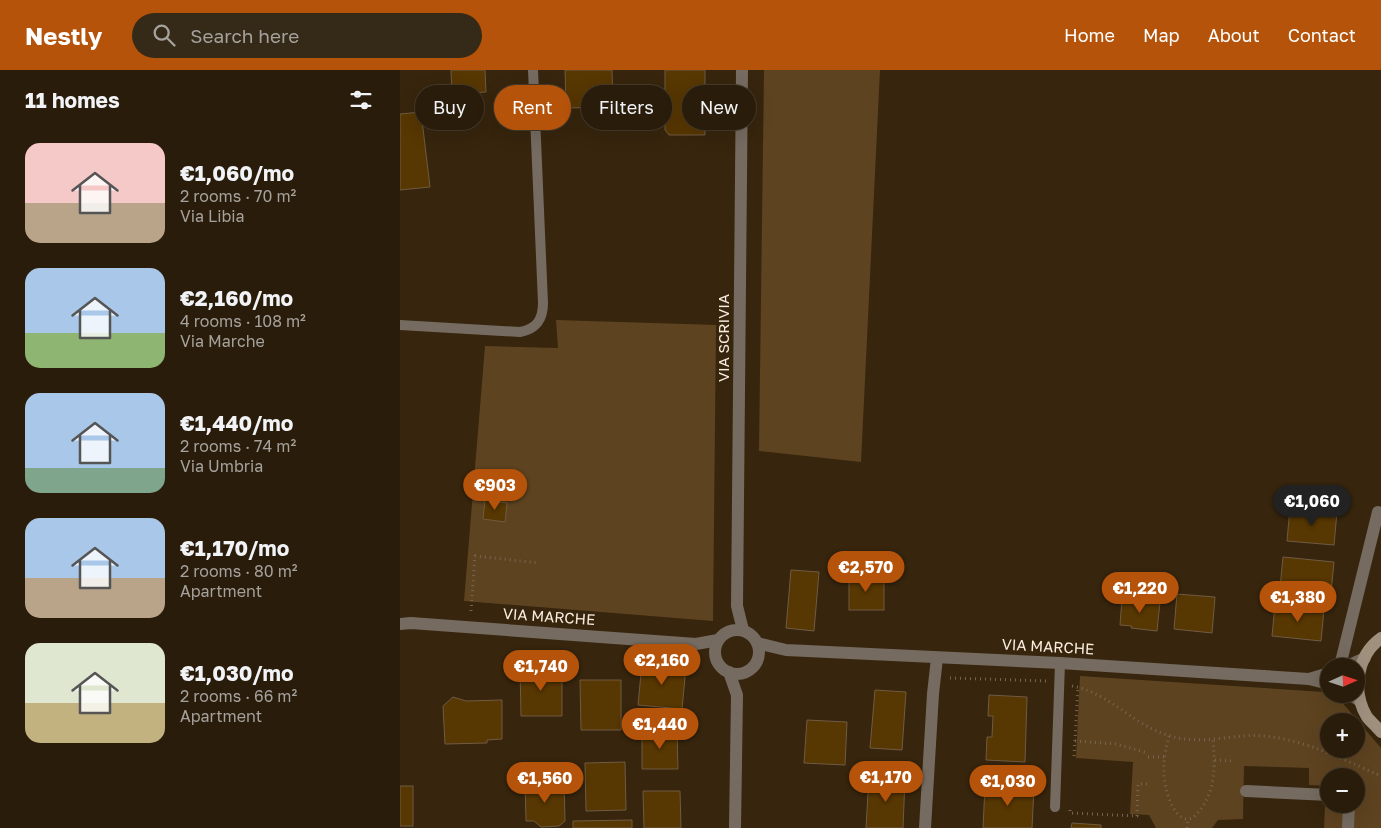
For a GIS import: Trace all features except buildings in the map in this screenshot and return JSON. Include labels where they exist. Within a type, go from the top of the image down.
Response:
[{"type":"main road","points":[[1365,658],[1367,653],[1381,638]]},
{"type":"main road","points":[[1361,703],[1368,718],[1381,732]]},
{"type":"street","name":"VIA SCRIVIA","points":[[742,70],[738,606],[743,630]]},
{"type":"street","points":[[1342,658],[1378,512]]},
{"type":"street","name":"VIA SCRIVIA","points":[[729,631],[738,606]]},
{"type":"street","name":"VIA MARCHE","points":[[400,624],[411,623],[717,646],[729,631]]},
{"type":"street","points":[[717,646],[720,666],[729,672],[734,674],[745,672],[754,665],[758,648],[754,637],[743,630],[729,631]]},
{"type":"street","name":"VIA MARCHE","points":[[758,648],[1060,663],[1309,679],[1320,682]]},
{"type":"street","points":[[925,828],[934,678],[937,658]]},
{"type":"street","points":[[729,672],[736,695],[735,828]]},
{"type":"street","points":[[736,695],[745,672]]},
{"type":"street","name":"VIA MARCHE","points":[[1309,679],[1320,676]]},
{"type":"street","points":[[1246,791],[1320,795]]},
{"type":"street","points":[[1348,828],[1349,813]]},
{"type":"lane","points":[[400,325],[520,332],[528,330],[541,320],[543,303],[533,70]]},
{"type":"lane","points":[[1055,806],[1060,663]]},
{"type":"path","points":[[470,628],[475,556],[539,563]]},
{"type":"path","points":[[934,678],[1050,681],[1078,687],[1104,698],[1140,722],[1169,736],[1190,740],[1213,740],[1247,736],[1282,739],[1329,753],[1381,776]]},
{"type":"path","points":[[1074,758],[1078,687]]},
{"type":"path","points":[[1169,736],[1164,757],[1166,789],[1172,806],[1179,816],[1188,819],[1195,816],[1203,807],[1209,795],[1213,782],[1215,760],[1213,740]]},
{"type":"path","points":[[1074,742],[1116,744],[1148,755],[1164,757]]},
{"type":"path","points":[[1215,760],[1232,761]]},
{"type":"path","points":[[1070,805],[1070,813],[1137,816],[1138,784],[1148,784]]},
{"type":"path","points":[[1187,828],[1188,819]]},
{"type":"shaded area","points":[[764,70],[880,70],[861,462],[759,451]]},
{"type":"shaded area","points":[[556,320],[716,325],[713,621],[464,601],[485,346],[558,348]]},
{"type":"shaded area","points":[[1080,676],[1320,692],[1320,703],[1343,703],[1351,713],[1320,713],[1320,758],[1365,758],[1365,729],[1381,748],[1381,828],[1324,828],[1325,813],[1365,813],[1365,768],[1320,768],[1320,786],[1309,785],[1309,768],[1244,766],[1243,819],[1218,820],[1212,828],[1156,828],[1149,815],[1130,814],[1133,762],[1076,758]]}]
